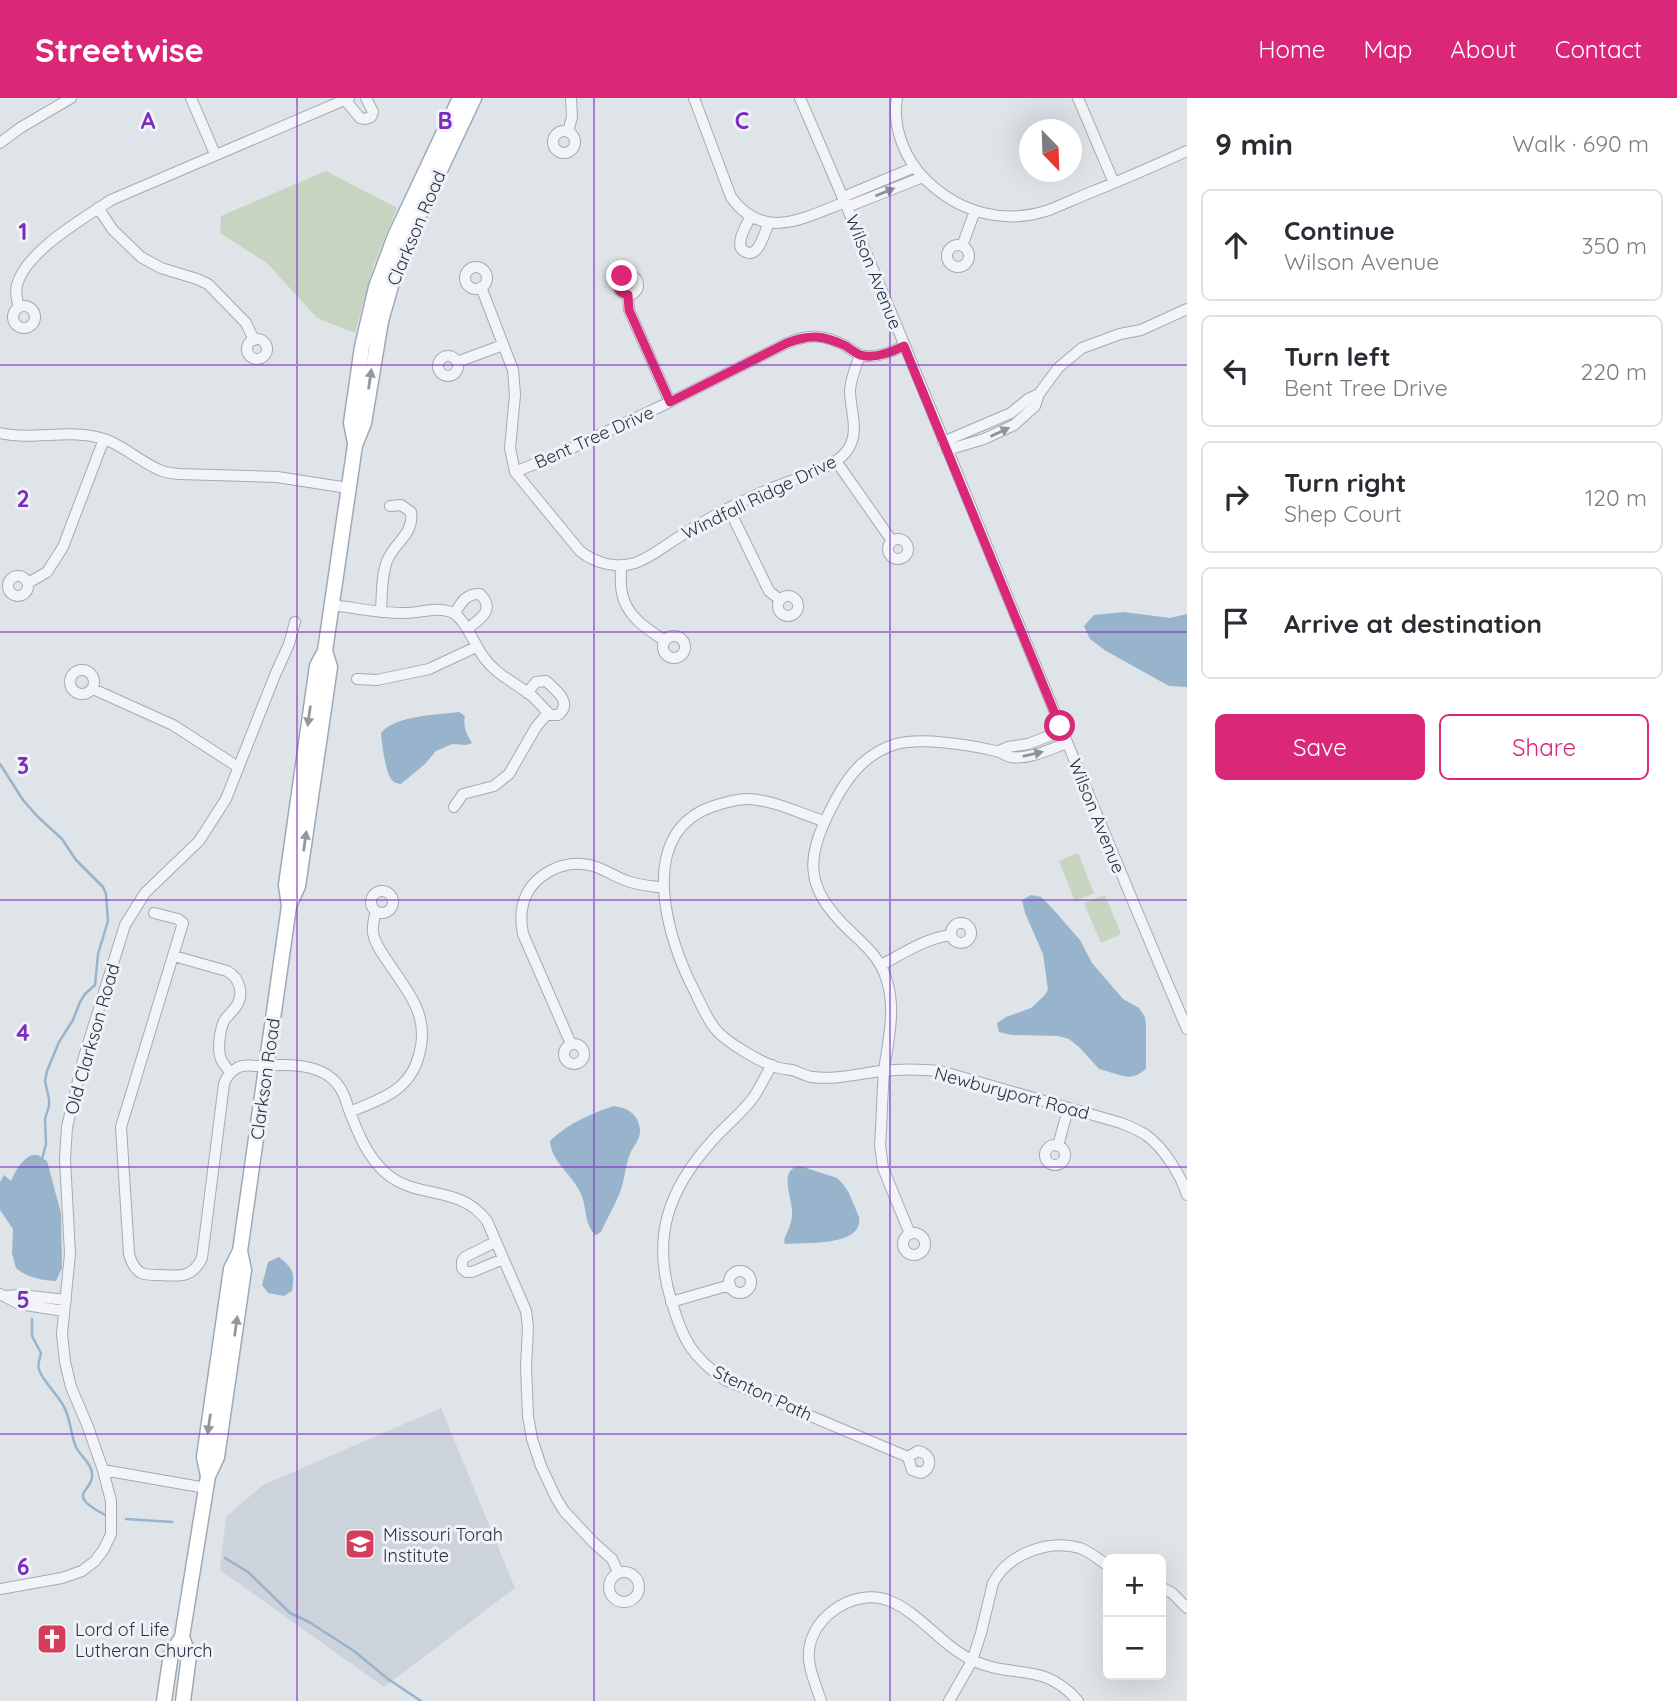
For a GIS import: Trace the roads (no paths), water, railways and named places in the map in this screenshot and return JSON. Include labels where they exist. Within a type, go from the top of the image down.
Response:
[{"type":"main road","name":"Clarkson Road","points":[[355,444],[351,423],[362,347],[376,287],[395,236],[460,98]]},
{"type":"main road","name":"Clarkson Road","points":[[207,1482],[204,1457],[216,1371],[231,1269],[240,1251],[289,906],[298,886],[330,667],[325,651],[355,444],[364,423],[376,343],[394,275],[415,223],[474,98]]},
{"type":"main road","name":"Clarkson Road","points":[[163,1699],[171,1654],[182,1636],[207,1482],[218,1457],[244,1270],[240,1251]]},
{"type":"main road","points":[[216,1371],[226,1394]]},
{"type":"main road","name":"Clarkson Road","points":[[182,1636],[189,1656],[184,1700]]},
{"type":"street","points":[[0,143],[20,128],[72,98]]},
{"type":"street","points":[[191,98],[215,154]]},
{"type":"street","points":[[19,307],[17,285],[26,267],[56,238],[98,208],[215,154],[348,99],[360,118],[365,120],[371,117],[373,112],[366,98]]},
{"type":"street","points":[[568,132],[572,117],[571,98]]},
{"type":"street","points":[[694,98],[731,197],[738,207],[751,216],[769,223],[794,222],[923,177]]},
{"type":"street","name":"Wilson Avenue","points":[[800,98],[1117,867],[1187,1029]]},
{"type":"street","points":[[897,98],[895,120],[915,167],[954,203],[987,215],[1023,216],[1049,210],[1187,151]]},
{"type":"street","points":[[1078,98],[1114,183]]},
{"type":"street","points":[[845,202],[915,167]]},
{"type":"street","points":[[98,208],[113,230],[141,257],[161,268],[208,284],[246,323],[254,340]]},
{"type":"street","points":[[962,246],[975,211]]},
{"type":"street","points":[[751,216],[740,238],[741,248],[745,252],[752,253],[757,249],[769,223]]},
{"type":"street","points":[[481,287],[513,370],[515,395],[510,448],[516,472],[580,551],[607,565],[621,565],[621,592],[631,612],[637,621],[665,641]]},
{"type":"street","points":[[628,295],[629,310],[670,402]]},
{"type":"street","points":[[945,446],[984,439],[1014,425],[1035,406],[1039,394],[1058,368],[1082,348],[1120,334],[1141,330],[1187,309]]},
{"type":"street","name":"Bent Tree Drive","points":[[516,472],[670,402],[800,338],[811,336],[833,340],[860,355]]},
{"type":"street","points":[[457,362],[503,345]]},
{"type":"street","points":[[860,355],[875,355],[904,346]]},
{"type":"street","name":"Windfall Ridge Drive","points":[[621,565],[636,563],[651,556],[729,509],[836,461],[845,454],[853,441],[855,424],[850,390],[860,355]]},
{"type":"street","points":[[0,433],[20,436],[64,433],[104,439],[145,463],[162,471],[178,474],[278,477],[348,488]]},
{"type":"street","points":[[28,583],[47,572],[63,547],[104,439]]},
{"type":"street","points":[[836,461],[892,541]]},
{"type":"street","points":[[381,612],[385,566],[393,549],[410,529],[412,520],[411,512],[401,505],[390,506]]},
{"type":"street","points":[[729,509],[769,591],[780,600]]},
{"type":"street","points":[[455,613],[462,601],[471,595],[480,594],[485,599],[485,614],[467,629]]},
{"type":"street","points":[[332,605],[381,612],[447,610],[455,613],[463,622],[476,648],[499,674],[541,704],[548,713],[554,716],[561,714],[565,704],[546,681],[536,681],[527,693]]},
{"type":"street","name":"Old Clarkson Road","points":[[0,1589],[62,1578],[82,1571],[95,1561],[111,1534],[111,1502],[103,1470],[75,1397],[65,1362],[62,1334],[70,1254],[65,1159],[67,1127],[83,1060],[125,925],[145,893],[199,841],[226,799],[289,645],[295,622]]},
{"type":"street","points":[[357,679],[377,680],[429,669],[476,648]]},
{"type":"street","points":[[93,689],[173,725],[238,768]]},
{"type":"street","points":[[453,807],[463,794],[494,786],[509,774],[536,727],[548,713]]},
{"type":"street","points":[[999,751],[1028,744],[1062,731]]},
{"type":"street","points":[[910,1234],[883,1168],[881,1156],[884,1071],[891,1019],[888,983],[874,954],[828,909],[817,888],[812,860],[824,821],[853,771],[873,754],[894,745],[921,741],[999,751],[1009,757],[1020,757],[1067,743]]},
{"type":"street","name":"Newburyport Road","points":[[824,821],[755,800],[734,800],[706,808],[693,815],[673,841],[665,869],[664,905],[688,980],[718,1032],[749,1054],[772,1065],[811,1077],[852,1076],[884,1071],[940,1071],[1121,1123],[1146,1135],[1158,1146],[1178,1172],[1187,1195]]},
{"type":"street","points":[[571,1044],[523,934],[521,915],[526,895],[537,879],[545,873],[573,863],[596,866],[632,883],[664,888]]},
{"type":"street","points":[[350,1112],[391,1094],[407,1080],[419,1059],[424,1034],[419,1013],[374,936],[376,912]]},
{"type":"street","points":[[154,913],[178,919],[183,923],[121,1127],[128,1254],[135,1268],[141,1273],[180,1276],[197,1267],[201,1258],[224,1084],[230,1072],[242,1066],[309,1067],[332,1079],[340,1087],[363,1144],[387,1174],[410,1186],[448,1195],[471,1205],[487,1221],[526,1311],[528,1416],[541,1466],[564,1511],[612,1559],[618,1572]]},
{"type":"street","points":[[881,965],[938,936],[951,935]]},
{"type":"street","points":[[174,956],[226,971],[234,975],[239,982],[239,999],[224,1021],[219,1051],[223,1064],[230,1072]]},
{"type":"street","name":"Stenton Path","points":[[772,1065],[753,1097],[694,1162],[667,1216],[662,1264],[681,1332],[705,1366],[725,1380],[908,1457]]},
{"type":"street","points":[[1058,1146],[1068,1109]]},
{"type":"street","points":[[495,1242],[465,1257],[462,1268],[466,1272],[472,1272],[503,1259]]},
{"type":"street","points":[[671,1303],[730,1285]]},
{"type":"street","points":[[1,1298],[19,1304],[65,1306]]},
{"type":"street","points":[[103,1470],[207,1482]]},
{"type":"street","points":[[949,1701],[972,1661],[993,1583],[1008,1563],[1033,1551],[1063,1545],[1083,1549],[1103,1563]]},
{"type":"street","points":[[1166,1589],[1187,1608]]},
{"type":"street","points":[[821,1701],[809,1660],[817,1626],[834,1610],[865,1598],[888,1600],[901,1606],[954,1651],[972,1661],[994,1668],[1038,1674],[1065,1687],[1078,1701]]},
{"type":"water","points":[[1124,612],[1170,618],[1187,614],[1187,687],[1169,686],[1106,651],[1090,639],[1084,626],[1094,615]]},
{"type":"water","points":[[459,712],[465,716],[464,723],[472,743],[452,744],[436,751],[401,784],[393,781],[385,763],[381,733],[406,719]]},
{"type":"water","points":[[1031,895],[1041,897],[1052,908],[1080,940],[1092,963],[1123,999],[1139,1008],[1145,1017],[1146,1069],[1137,1075],[1129,1077],[1099,1069],[1069,1039],[999,1032],[997,1023],[1031,1008],[1048,990],[1043,954],[1022,900]]},
{"type":"water","points":[[614,1106],[624,1108],[635,1116],[640,1133],[628,1159],[618,1197],[601,1232],[596,1235],[589,1227],[581,1194],[558,1162],[550,1141],[580,1120]]},
{"type":"water","points":[[32,1155],[38,1155],[47,1161],[61,1213],[62,1268],[56,1281],[35,1278],[16,1268],[12,1253],[13,1229],[0,1210],[0,1182],[4,1175],[11,1181],[17,1169]]},
{"type":"water","points":[[800,1166],[837,1178],[843,1184],[859,1217],[858,1227],[852,1234],[831,1241],[785,1244],[792,1214],[788,1178],[793,1168]]},
{"type":"water","points":[[279,1257],[293,1275],[292,1291],[284,1296],[268,1293],[262,1285],[268,1262]]},
{"type":"waterway","points":[[0,764],[23,800],[62,839],[76,860],[103,887],[106,894],[108,921],[98,954],[95,985],[80,1002],[47,1071],[45,1081],[49,1106],[45,1119],[46,1144],[42,1159]]},
{"type":"waterway","points":[[32,1319],[32,1336],[41,1353],[38,1365],[40,1373],[63,1405],[76,1447],[91,1469],[92,1477],[83,1496],[85,1501],[105,1515]]},
{"type":"waterway","points":[[126,1519],[172,1522]]},
{"type":"waterway","points":[[225,1558],[248,1572],[290,1613],[354,1651],[388,1679],[421,1701]]},
{"type":"place","name":"Missouri Torah Institute","points":[[360,1544]]},
{"type":"place","name":"Lord of Life Lutheran Church","points":[[52,1639]]}]
